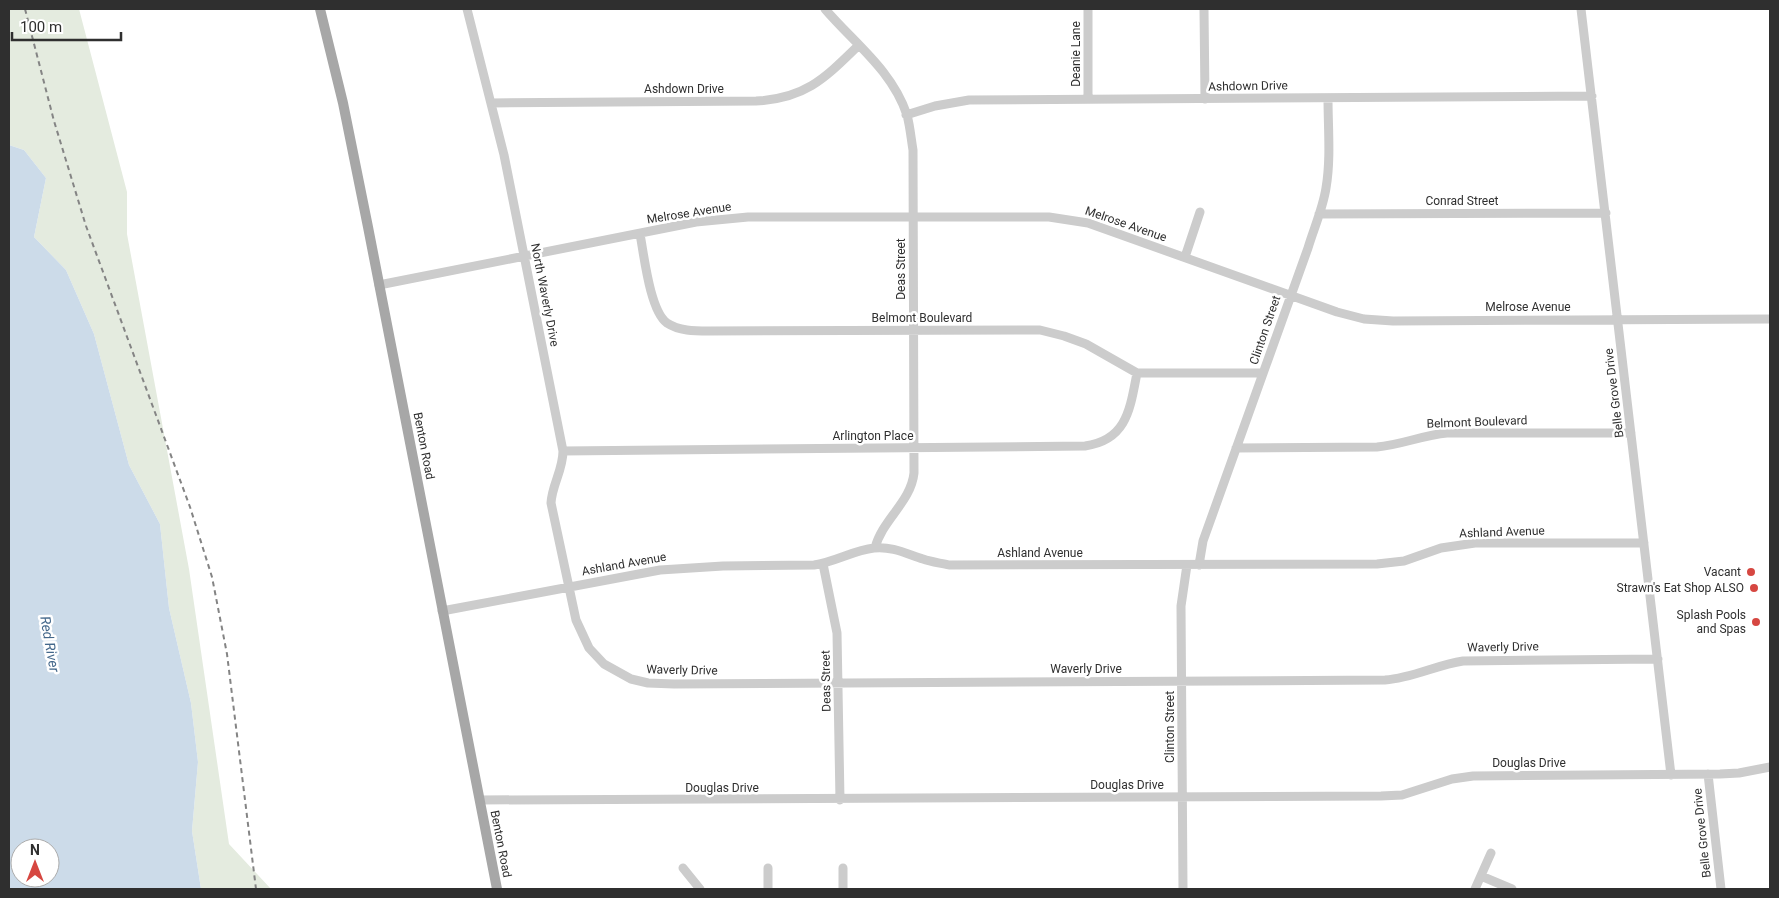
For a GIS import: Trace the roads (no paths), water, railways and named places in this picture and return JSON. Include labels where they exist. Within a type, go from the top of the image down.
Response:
[{"type":"main road","name":"Benton Road","points":[[320,9],[343,103],[497,889]]},
{"type":"street","name":"North Waverly Drive","points":[[467,9],[504,155],[563,451],[561,469],[552,494],[551,503],[569,586]]},
{"type":"street","name":"Deas Street","points":[[825,9],[889,79],[906,115],[913,150],[914,473],[912,485],[879,534],[875,548]]},
{"type":"street","name":"Deanie Lane","points":[[1088,9],[1088,100]]},
{"type":"street","points":[[1204,9],[1205,99]]},
{"type":"street","name":"Belle Grove Drive","points":[[1581,9],[1671,775]]},
{"type":"street","name":"Ashdown Drive","points":[[491,103],[756,101],[778,99],[816,85],[859,45]]},
{"type":"street","name":"Ashdown Drive","points":[[906,115],[935,106],[969,100],[1592,96]]},
{"type":"street","name":"Clinton Street","points":[[1199,564],[1203,541],[1319,214],[1327,181],[1328,98]]},
{"type":"street","points":[[1185,257],[1200,212]]},
{"type":"street","name":"Conrad Street","points":[[1319,214],[1606,213]]},
{"type":"street","name":"Melrose Avenue","points":[[379,285],[696,222],[737,218],[1036,216],[1064,218],[1088,223],[1337,312],[1377,320],[1770,319]]},
{"type":"street","name":"Belmont Boulevard","points":[[640,234],[654,305],[662,319],[685,330],[1028,329],[1049,332],[1086,344],[1137,373],[1263,373]]},
{"type":"street","name":"Arlington Place","points":[[563,451],[1075,447],[1099,443],[1112,436],[1123,424],[1130,408],[1137,373]]},
{"type":"street","name":"Belmont Boulevard","points":[[1236,448],[1377,447],[1447,433],[1631,433]]},
{"type":"street","name":"Ashland Avenue","points":[[442,611],[643,572],[672,568],[823,564],[863,550],[875,548],[892,549],[924,560],[950,565],[1377,564],[1404,561],[1451,546],[1475,543],[1644,543]]},
{"type":"street","name":"Deas Street","points":[[823,564],[837,633],[840,800]]},
{"type":"street","name":"Clinton Street","points":[[1183,889],[1182,599],[1187,565]]},
{"type":"street","name":"Waverly Drive","points":[[569,586],[576,620],[589,648],[604,664],[631,679],[658,684],[1385,680],[1405,678],[1463,660],[1658,659]]},
{"type":"street","name":"Douglas Drive","points":[[480,800],[840,800],[1381,796],[1402,795],[1452,779],[1473,776],[1708,774],[1739,773],[1770,767]]},
{"type":"street","name":"Belle Grove Drive","points":[[1708,774],[1721,889]]},
{"type":"street","points":[[1475,889],[1491,854]]},
{"type":"street","points":[[683,868],[700,889]]},
{"type":"street","points":[[768,868],[768,889]]},
{"type":"street","points":[[843,868],[843,889]]},
{"type":"street","points":[[1481,876],[1512,889]]},
{"type":"water","name":"Red River","points":[[9,145],[24,150],[46,178],[34,237],[66,270],[94,334],[129,465],[160,524],[169,608],[191,703],[198,762],[192,831],[201,889],[9,889]]},
{"type":"railway","points":[[25,9],[54,121],[86,226],[190,507],[212,577],[227,654],[256,889]]},
{"type":"place","name":"Vacant","points":[[1751,572]]},
{"type":"place","name":"Strawn's Eat Shop ALSO","points":[[1754,588]]},
{"type":"place","name":"Splash Pools and Spas","points":[[1756,622]]}]
